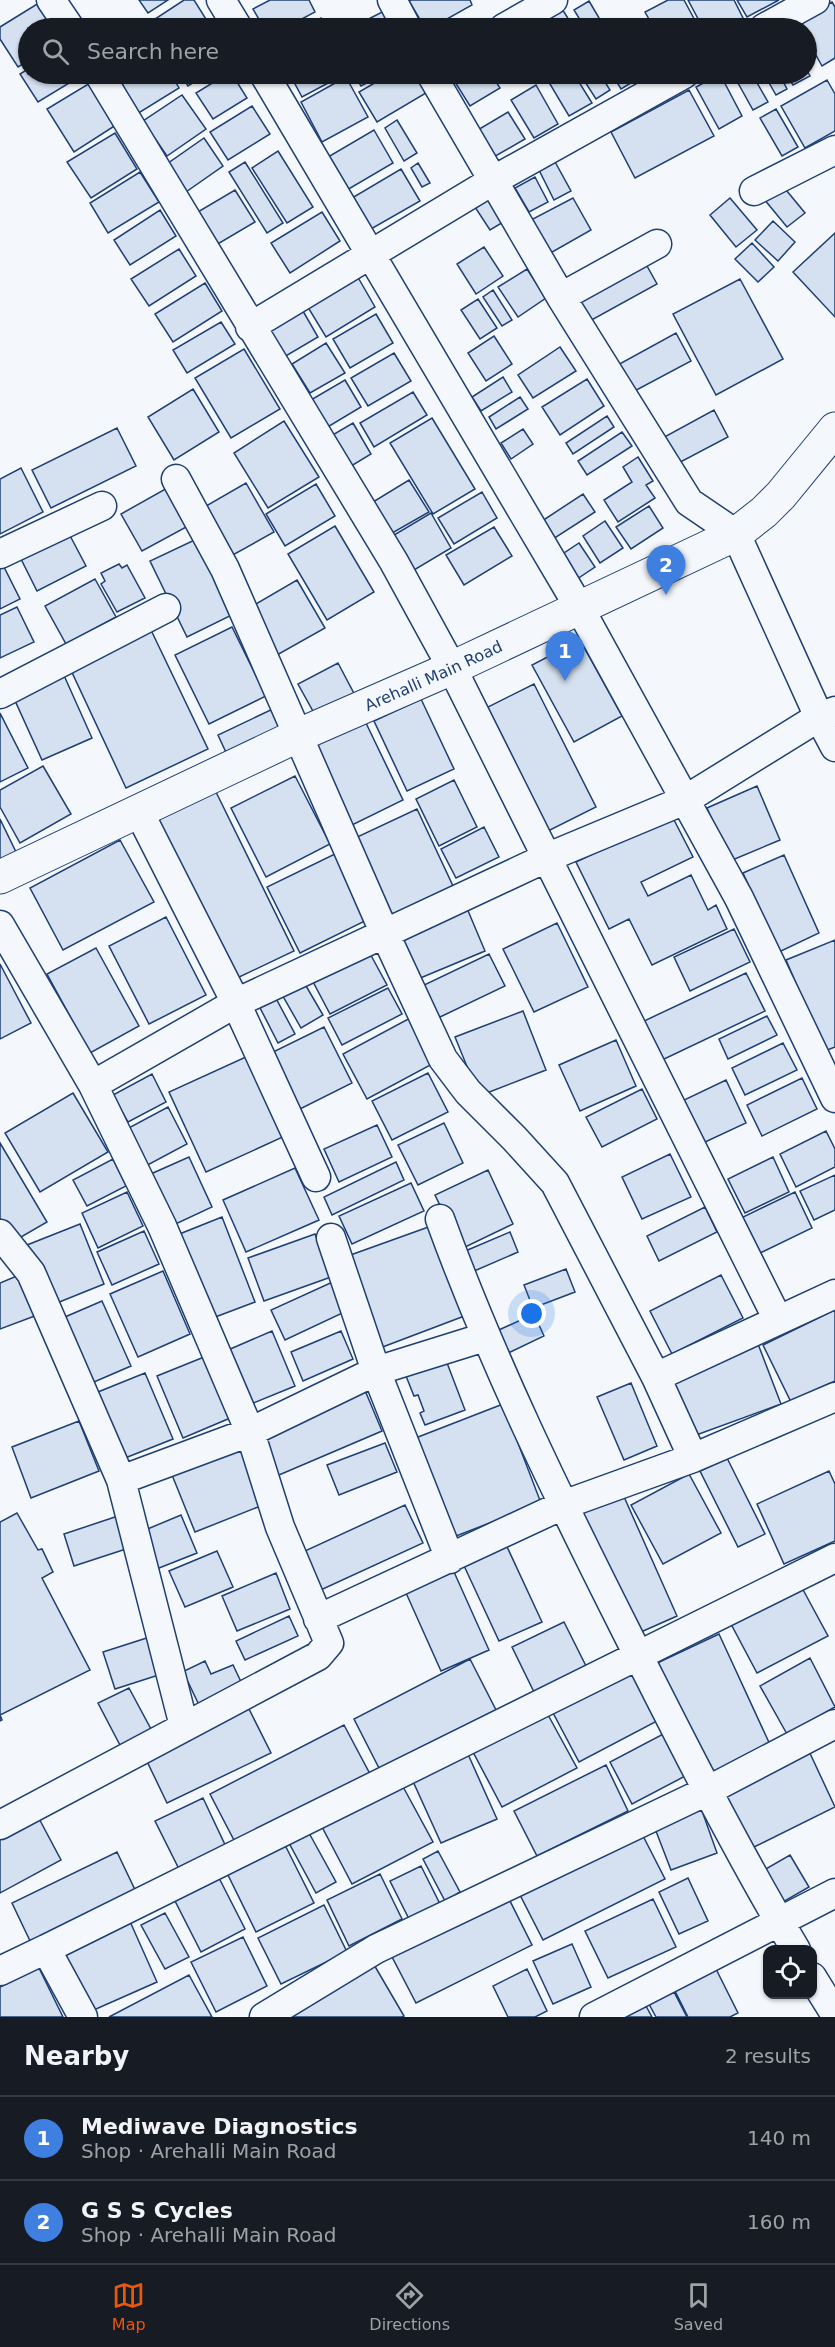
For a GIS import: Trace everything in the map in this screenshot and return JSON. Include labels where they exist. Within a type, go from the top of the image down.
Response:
[{"type":"street","points":[[51,0],[63,18]]},
{"type":"street","points":[[221,0],[232,18]]},
{"type":"street","points":[[392,0],[402,18]]},
{"type":"street","points":[[522,18],[553,0]]},
{"type":"street","points":[[782,18],[815,0]]},
{"type":"street","points":[[105,84],[394,562],[452,668],[778,1320]]},
{"type":"street","points":[[270,84],[579,607],[739,898],[835,1098]]},
{"type":"street","points":[[437,84],[561,297],[689,502],[736,534],[827,714],[835,747]]},
{"type":"street","points":[[250,327],[494,180],[666,84]]},
{"type":"street","points":[[754,191],[835,150]]},
{"type":"street","points":[[561,297],[657,244]]},
{"type":"street","name":"Arehalli Main Road","points":[[0,877],[299,735],[452,668],[736,534],[781,495],[834,433]]},
{"type":"street","points":[[176,479],[225,569],[385,934],[443,1059],[468,1092],[514,1138],[555,1184],[656,1377],[693,1458]]},
{"type":"street","points":[[0,554],[102,506]]},
{"type":"street","points":[[0,694],[166,608]]},
{"type":"street","points":[[93,1085],[236,1004],[546,858],[685,800],[827,714]]},
{"type":"street","points":[[139,812],[236,1004],[316,1177]]},
{"type":"street","points":[[0,925],[93,1085],[162,1226],[250,1432],[280,1527],[329,1643],[318,1656],[0,1825]]},
{"type":"street","points":[[440,1219],[485,1337],[563,1505],[707,1791],[793,1945]]},
{"type":"street","points":[[0,1234],[32,1273],[121,1480],[184,1726]]},
{"type":"street","points":[[331,1238],[376,1371],[450,1559]]},
{"type":"street","points":[[656,1377],[835,1294]]},
{"type":"street","points":[[121,1480],[250,1432],[376,1371],[485,1337]]},
{"type":"street","points":[[318,1619],[563,1505],[693,1458],[835,1397]]},
{"type":"street","points":[[0,1971],[835,1558]]},
{"type":"street","points":[[264,2017],[376,1949],[707,1791],[835,1724]]},
{"type":"street","points":[[594,2017],[835,1893]]},
{"type":"street","points":[[45,1949],[83,2017]]},
{"type":"street","points":[[817,1984],[835,2014]]},
{"type":"building","points":[[139,0],[168,0],[148,13]]},
{"type":"building","points":[[184,0],[194,0],[205,18],[157,18]]},
{"type":"building","points":[[270,0],[309,0],[315,12],[304,18],[258,18],[253,9]]},
{"type":"building","points":[[470,0],[472,5],[449,18],[419,18],[409,1]]},
{"type":"building","points":[[668,0],[684,0],[694,18],[648,18],[645,12]]},
{"type":"building","points":[[688,0],[734,0],[743,18],[698,18]]},
{"type":"building","points":[[737,0],[779,0],[747,17]]},
{"type":"building","points":[[42,1],[53,18],[18,18],[18,67],[0,39],[0,27]]},
{"type":"building","points":[[589,1],[599,18],[579,18],[574,10]]},
{"type":"building","points":[[832,2],[835,7],[835,58],[822,66],[817,57],[817,18],[801,18]]},
{"type":"building","points":[[559,4],[568,18],[548,18],[544,12]]},
{"type":"building","points":[[390,8],[395,18],[370,18]]},
{"type":"building","points":[[827,80],[835,94],[835,131],[805,148],[781,106]]},
{"type":"building","points":[[26,84],[68,84],[38,102]]},
{"type":"building","points":[[91,84],[116,125],[74,152],[47,109]]},
{"type":"building","points":[[122,84],[177,84],[179,88],[137,114],[119,86]]},
{"type":"building","points":[[211,84],[238,84],[247,98],[213,119],[196,93]]},
{"type":"building","points":[[295,84],[326,84],[302,97]]},
{"type":"building","points":[[333,84],[350,84],[368,117],[322,142],[301,102]]},
{"type":"building","points":[[373,84],[421,84],[426,93],[377,122],[359,92]]},
{"type":"building","points":[[456,84],[497,84],[500,88],[470,106]]},
{"type":"building","points":[[550,84],[580,84],[592,103],[569,116]]},
{"type":"building","points":[[586,84],[606,84],[610,90],[596,99]]},
{"type":"building","points":[[618,84],[629,84],[621,89]]},
{"type":"building","points":[[702,84],[725,84],[742,116],[719,129],[696,87]]},
{"type":"building","points":[[739,84],[758,84],[768,102],[753,110]]},
{"type":"building","points":[[770,84],[784,84],[787,89],[776,95]]},
{"type":"building","points":[[536,85],[558,124],[534,138],[511,100]]},
{"type":"building","points":[[689,90],[714,136],[635,178],[611,132]]},
{"type":"building","points":[[182,95],[206,129],[167,156],[143,121]]},
{"type":"building","points":[[252,106],[270,134],[228,160],[210,132]]},
{"type":"building","points":[[776,109],[798,147],[782,156],[760,118]]},
{"type":"building","points":[[508,112],[525,139],[492,158],[476,131]]},
{"type":"building","points":[[397,120],[417,153],[404,161],[385,128]]},
{"type":"building","points":[[374,130],[393,163],[347,190],[328,157]]},
{"type":"building","points":[[115,133],[137,169],[91,198],[67,162]]},
{"type":"building","points":[[204,138],[223,166],[183,194],[164,166]]},
{"type":"building","points":[[278,151],[313,207],[287,223],[252,168]]},
{"type":"building","points":[[554,160],[571,191],[554,200],[538,168]]},
{"type":"building","points":[[245,162],[283,223],[267,233],[229,172]]},
{"type":"building","points":[[418,163],[430,183],[422,187],[411,168]]},
{"type":"building","points":[[401,169],[420,201],[371,229],[352,198]]},
{"type":"building","points":[[140,172],[159,202],[108,233],[90,203]]},
{"type":"building","points":[[535,177],[548,202],[529,212],[515,188]]},
{"type":"building","points":[[782,185],[805,213],[787,227],[764,199]]},
{"type":"building","points":[[235,190],[255,222],[211,248],[191,216]]},
{"type":"building","points":[[488,195],[505,221],[490,230],[473,204]]},
{"type":"building","points":[[573,198],[591,230],[547,255],[529,221]]},
{"type":"building","points":[[730,198],[757,230],[736,247],[710,215]]},
{"type":"building","points":[[160,210],[176,236],[130,265],[114,240]]},
{"type":"building","points":[[322,212],[340,241],[290,273],[271,243]]},
{"type":"building","points":[[773,221],[795,242],[778,261],[755,240]]},
{"type":"building","points":[[835,233],[835,317],[793,272]]},
{"type":"building","points":[[752,243],[774,267],[758,282],[735,259]]},
{"type":"building","points":[[484,247],[503,276],[476,294],[457,264]]},
{"type":"building","points":[[179,249],[196,276],[149,306],[131,279]]},
{"type":"building","points":[[642,257],[657,284],[588,322],[574,294]]},
{"type":"building","points":[[527,269],[546,298],[518,317],[498,287]]},
{"type":"building","points":[[356,274],[375,307],[326,337],[306,304]]},
{"type":"building","points":[[740,279],[783,359],[716,395],[673,314]]},
{"type":"building","points":[[205,283],[222,311],[173,342],[155,314]]},
{"type":"building","points":[[493,290],[512,320],[502,326],[483,297]]},
{"type":"building","points":[[478,299],[497,328],[480,339],[461,310]]},
{"type":"building","points":[[300,306],[318,337],[279,360],[261,330]]},
{"type":"building","points":[[376,314],[393,343],[350,368],[333,339]]},
{"type":"building","points":[[221,322],[235,344],[187,373],[173,350]]},
{"type":"building","points":[[676,333],[691,361],[629,394],[614,367]]},
{"type":"building","points":[[494,336],[512,364],[486,381],[468,353]]},
{"type":"building","points":[[326,343],[345,373],[310,393],[292,364]]},
{"type":"building","points":[[560,347],[576,371],[533,398],[518,375]]},
{"type":"building","points":[[244,349],[280,409],[231,438],[195,378]]},
{"type":"building","points":[[394,353],[411,381],[368,406],[351,378]]},
{"type":"building","points":[[503,377],[512,392],[481,411],[472,397]]},
{"type":"building","points":[[587,379],[604,406],[560,435],[542,407]]},
{"type":"building","points":[[345,380],[361,407],[321,431],[304,404]]},
{"type":"building","points":[[193,389],[219,432],[174,460],[148,417]]},
{"type":"building","points":[[413,392],[427,415],[374,447],[360,423]]},
{"type":"building","points":[[520,397],[528,409],[496,429],[489,417]]},
{"type":"building","points":[[714,410],[728,437],[671,467],[657,441]]},
{"type":"building","points":[[607,416],[614,427],[573,454],[566,443]]},
{"type":"building","points":[[432,418],[475,489],[433,514],[390,443]]},
{"type":"building","points":[[284,421],[319,477],[268,508],[234,453]]},
{"type":"building","points":[[353,423],[371,454],[343,471],[324,440]]},
{"type":"building","points":[[117,428],[136,466],[51,508],[32,470]]},
{"type":"building","points":[[523,429],[533,444],[511,459],[501,443]]},
{"type":"building","points":[[622,432],[632,446],[587,475],[578,461]]},
{"type":"building","points":[[638,457],[653,481],[646,485],[655,498],[618,522],[604,500],[632,482],[623,467]]},
{"type":"building","points":[[21,468],[43,512],[0,534],[0,479]]},
{"type":"building","points":[[409,480],[429,512],[387,536],[368,505]]},
{"type":"building","points":[[246,483],[274,532],[222,561],[194,513]]},
{"type":"building","points":[[316,484],[335,516],[285,546],[266,514]]},
{"type":"building","points":[[169,487],[190,525],[142,551],[121,514]]},
{"type":"building","points":[[482,492],[497,518],[454,544],[438,518]]},
{"type":"building","points":[[583,494],[595,512],[550,541],[539,523]]},
{"type":"building","points":[[649,506],[663,528],[631,549],[616,527]]},
{"type":"building","points":[[431,513],[451,548],[404,576],[384,541]]},
{"type":"building","points":[[605,521],[623,548],[600,563],[583,536]]},
{"type":"building","points":[[335,526],[374,592],[327,620],[288,554]]},
{"type":"building","points":[[494,527],[512,556],[464,585],[446,555]]},
{"type":"building","points":[[67,530],[86,566],[37,591],[19,555]]},
{"type":"building","points":[[203,536],[238,612],[187,637],[150,561]]},
{"type":"building","points":[[579,543],[595,567],[574,581],[558,557]]},
{"type":"building","points":[[0,559],[20,599],[0,609]]},
{"type":"building","points":[[119,564],[122,568],[127,565],[145,598],[117,612],[101,584],[105,581],[101,573]]},
{"type":"building","points":[[95,579],[116,617],[66,644],[45,606]]},
{"type":"building","points":[[297,580],[325,628],[277,655],[249,608]]},
{"type":"building","points":[[17,607],[34,642],[0,658],[0,615]]},
{"type":"building","points":[[232,627],[266,696],[209,724],[175,655]]},
{"type":"building","points":[[150,628],[208,749],[126,788],[69,666]]},
{"type":"building","points":[[580,640],[622,716],[574,742],[532,665]]},
{"type":"building","points":[[338,663],[358,701],[319,722],[298,684]]},
{"type":"building","points":[[62,671],[92,738],[42,760],[12,694]]},
{"type":"building","points":[[534,684],[596,807],[544,833],[482,710]]},
{"type":"building","points":[[421,699],[454,769],[407,791],[374,721]]},
{"type":"building","points":[[277,707],[289,732],[230,761],[218,735]]},
{"type":"building","points":[[0,713],[28,768],[0,782]]},
{"type":"building","points":[[365,721],[403,800],[348,827],[309,749]]},
{"type":"building","points":[[43,766],[71,814],[20,843],[0,807],[0,790]]},
{"type":"building","points":[[295,776],[330,844],[266,877],[231,808]]},
{"type":"building","points":[[454,780],[477,827],[439,846],[416,799]]},
{"type":"building","points":[[757,786],[780,840],[730,861],[707,808]]},
{"type":"building","points":[[215,790],[294,951],[235,979],[157,818]]},
{"type":"building","points":[[417,809],[453,886],[392,915],[355,838]]},
{"type":"building","points":[[672,816],[693,857],[641,882],[648,896],[691,875],[708,910],[716,905],[727,929],[652,965],[629,919],[609,929],[576,862]]},
{"type":"building","points":[[0,819],[16,852],[0,860]]},
{"type":"building","points":[[484,827],[499,857],[456,878],[441,849]]},
{"type":"building","points":[[120,840],[154,902],[63,950],[30,888]]},
{"type":"building","points":[[339,852],[371,918],[300,953],[267,887]]},
{"type":"building","points":[[784,855],[819,933],[779,952],[743,873]]},
{"type":"building","points":[[466,906],[485,951],[418,979],[399,933]]},
{"type":"building","points":[[166,917],[206,995],[149,1024],[109,946]]},
{"type":"building","points":[[557,923],[588,987],[534,1012],[503,949]]},
{"type":"building","points":[[734,929],[750,962],[690,991],[674,957]]},
{"type":"building","points":[[835,940],[835,1047],[825,1051],[786,960]]},
{"type":"building","points":[[96,948],[139,1026],[90,1053],[47,974]]},
{"type":"building","points":[[367,948],[387,985],[330,1014],[310,976]]},
{"type":"building","points":[[489,954],[505,986],[438,1018],[422,986]]},
{"type":"building","points":[[0,964],[31,1023],[0,1039]]},
{"type":"building","points":[[746,973],[765,1011],[660,1061],[642,1022]]},
{"type":"building","points":[[302,979],[323,1015],[301,1028],[280,991]]},
{"type":"building","points":[[388,988],[402,1014],[342,1045],[328,1018]]},
{"type":"building","points":[[271,989],[295,1034],[278,1043],[255,998]]},
{"type":"building","points":[[523,1011],[546,1070],[479,1096],[455,1037]]},
{"type":"building","points":[[767,1016],[777,1035],[728,1059],[719,1039]]},
{"type":"building","points":[[412,1017],[436,1062],[367,1099],[343,1054]]},
{"type":"building","points":[[324,1027],[352,1083],[300,1109],[271,1053]]},
{"type":"building","points":[[616,1040],[636,1086],[580,1111],[559,1065]]},
{"type":"building","points":[[783,1043],[797,1070],[745,1095],[732,1068]]},
{"type":"building","points":[[248,1056],[285,1136],[206,1172],[169,1092]]},
{"type":"building","points":[[428,1073],[448,1112],[392,1140],[372,1101]]},
{"type":"building","points":[[152,1074],[166,1102],[128,1122],[113,1095]]},
{"type":"building","points":[[802,1078],[817,1109],[762,1136],[747,1105]]},
{"type":"building","points":[[726,1080],[746,1123],[703,1143],[682,1101]]},
{"type":"building","points":[[642,1089],[657,1119],[602,1147],[586,1117]]},
{"type":"building","points":[[73,1093],[108,1152],[40,1192],[5,1133]]},
{"type":"building","points":[[168,1107],[187,1144],[142,1168],[123,1131]]},
{"type":"building","points":[[444,1123],[463,1163],[418,1185],[398,1145]]},
{"type":"building","points":[[377,1125],[392,1157],[339,1182],[324,1149]]},
{"type":"building","points":[[826,1131],[835,1149],[835,1167],[796,1187],[780,1154]]},
{"type":"building","points":[[0,1143],[47,1222],[9,1244],[0,1228]]},
{"type":"building","points":[[670,1154],[691,1197],[642,1219],[622,1177]]},
{"type":"building","points":[[189,1157],[212,1207],[167,1228],[144,1177]]},
{"type":"building","points":[[773,1157],[789,1192],[745,1213],[728,1179]]},
{"type":"building","points":[[113,1159],[126,1186],[87,1206],[73,1180]]},
{"type":"building","points":[[396,1162],[404,1180],[332,1215],[324,1197]]},
{"type":"building","points":[[295,1168],[319,1220],[246,1252],[223,1200]]},
{"type":"building","points":[[488,1170],[513,1224],[461,1249],[435,1195]]},
{"type":"building","points":[[835,1175],[835,1210],[814,1220],[800,1191]]},
{"type":"building","points":[[411,1183],[424,1211],[352,1244],[339,1216]]},
{"type":"building","points":[[127,1192],[143,1226],[98,1248],[82,1213]]},
{"type":"building","points":[[795,1192],[812,1228],[756,1255],[739,1219]]},
{"type":"building","points":[[705,1207],[717,1232],[659,1261],[647,1236]]},
{"type":"building","points":[[222,1217],[255,1302],[210,1319],[177,1235]]},
{"type":"building","points":[[80,1224],[104,1284],[52,1305],[27,1245]]},
{"type":"building","points":[[434,1225],[467,1315],[380,1348],[345,1257]]},
{"type":"building","points":[[144,1231],[159,1264],[112,1285],[97,1252]]},
{"type":"building","points":[[510,1232],[518,1252],[472,1272],[463,1252]]},
{"type":"building","points":[[315,1234],[331,1277],[264,1301],[248,1258]]},
{"type":"building","points":[[566,1269],[575,1292],[533,1308],[524,1285]]},
{"type":"building","points":[[163,1271],[190,1334],[138,1357],[110,1294]]},
{"type":"building","points":[[24,1273],[40,1314],[0,1329],[0,1283]]},
{"type":"building","points":[[721,1275],[743,1318],[672,1354],[650,1311]]},
{"type":"building","points":[[337,1280],[351,1309],[285,1340],[271,1310]]},
{"type":"building","points":[[102,1301],[131,1366],[87,1385],[58,1320]]},
{"type":"building","points":[[835,1310],[835,1381],[791,1402],[763,1345]]},
{"type":"building","points":[[534,1314],[544,1336],[500,1357],[490,1334]]},
{"type":"building","points":[[272,1331],[295,1386],[251,1404],[228,1350]]},
{"type":"building","points":[[341,1331],[353,1359],[303,1381],[291,1352]]},
{"type":"building","points":[[758,1344],[781,1404],[688,1438],[666,1378]]},
{"type":"building","points":[[209,1355],[235,1416],[183,1438],[157,1376]]},
{"type":"building","points":[[444,1355],[465,1410],[425,1425],[420,1413],[424,1411],[418,1395],[414,1396],[404,1371]]},
{"type":"building","points":[[145,1373],[173,1439],[115,1462],[88,1396]]},
{"type":"building","points":[[631,1383],[657,1446],[624,1460],[597,1397]]},
{"type":"building","points":[[364,1388],[382,1431],[272,1478],[253,1435]]},
{"type":"building","points":[[503,1404],[541,1503],[451,1538],[413,1439]]},
{"type":"building","points":[[79,1421],[99,1471],[31,1498],[12,1447]]},
{"type":"building","points":[[238,1442],[263,1505],[195,1532],[170,1470]]},
{"type":"building","points":[[385,1443],[397,1472],[339,1495],[327,1465]]},
{"type":"building","points":[[727,1458],[765,1534],[738,1547],[700,1471]]},
{"type":"building","points":[[829,1471],[835,1484],[835,1541],[784,1564],[757,1504]]},
{"type":"building","points":[[689,1474],[721,1533],[663,1564],[631,1505]]},
{"type":"building","points":[[621,1490],[677,1616],[632,1636],[576,1510]]},
{"type":"building","points":[[405,1505],[423,1543],[312,1594],[294,1556]]},
{"type":"building","points":[[17,1513],[38,1550],[42,1549],[53,1572],[42,1578],[90,1670],[0,1715],[0,1522]]},
{"type":"building","points":[[181,1515],[197,1553],[154,1570],[138,1533]]},
{"type":"building","points":[[118,1516],[129,1548],[74,1566],[64,1534]]},
{"type":"building","points":[[502,1536],[542,1622],[499,1641],[459,1555]]},
{"type":"building","points":[[217,1551],[233,1587],[185,1607],[169,1571]]},
{"type":"building","points":[[450,1563],[489,1650],[441,1671],[402,1584]]},
{"type":"building","points":[[276,1573],[290,1609],[237,1631],[222,1596]]},
{"type":"building","points":[[801,1586],[828,1636],[757,1673],[731,1624]]},
{"type":"building","points":[[289,1616],[298,1636],[245,1660],[236,1641]]},
{"type":"building","points":[[564,1622],[586,1666],[534,1692],[512,1647]]},
{"type":"building","points":[[719,1634],[772,1749],[706,1779],[653,1665]]},
{"type":"building","points":[[156,1635],[168,1672],[115,1689],[103,1652]]},
{"type":"building","points":[[810,1658],[835,1707],[787,1734],[760,1686]]},
{"type":"building","points":[[470,1659],[496,1710],[380,1770],[354,1719]]},
{"type":"building","points":[[205,1661],[211,1674],[233,1665],[244,1688],[200,1707],[188,1682],[183,1684],[178,1674]]},
{"type":"building","points":[[632,1667],[659,1720],[579,1762],[551,1709]]},
{"type":"building","points":[[129,1688],[152,1731],[121,1747],[98,1703]]},
{"type":"building","points":[[245,1701],[271,1753],[167,1803],[142,1751]]},
{"type":"building","points":[[547,1713],[577,1768],[502,1807],[473,1752]]},
{"type":"building","points":[[344,1725],[370,1774],[236,1844],[210,1794]]},
{"type":"building","points":[[667,1732],[689,1774],[632,1804],[610,1762]]},
{"type":"building","points":[[808,1749],[835,1807],[744,1852],[715,1795]]},
{"type":"building","points":[[467,1752],[497,1819],[441,1843],[411,1777]]},
{"type":"building","points":[[606,1765],[628,1811],[537,1856],[514,1811]]},
{"type":"building","points":[[401,1783],[433,1842],[352,1884],[321,1825]]},
{"type":"building","points":[[203,1798],[227,1849],[180,1871],[155,1821]]},
{"type":"building","points":[[701,1808],[717,1853],[671,1870],[654,1826]]},
{"type":"building","points":[[35,1811],[61,1860],[0,1893],[0,1829]]},
{"type":"building","points":[[640,1830],[665,1879],[543,1940],[518,1891]]},
{"type":"building","points":[[309,1833],[336,1882],[316,1893],[289,1843]]},
{"type":"building","points":[[284,1843],[314,1903],[256,1932],[227,1873]]},
{"type":"building","points":[[438,1851],[460,1892],[445,1901],[423,1859]]},
{"type":"building","points":[[117,1852],[137,1894],[32,1945],[12,1903]]},
{"type":"building","points":[[790,1855],[809,1887],[783,1902],[764,1870]]},
{"type":"building","points":[[421,1866],[441,1906],[410,1921],[390,1881]]},
{"type":"building","points":[[217,1874],[245,1929],[201,1952],[173,1897]]},
{"type":"building","points":[[380,1874],[402,1919],[349,1946],[327,1900]]},
{"type":"building","points":[[688,1878],[708,1921],[679,1934],[659,1892]]},
{"type":"building","points":[[507,1895],[532,1945],[416,2003],[390,1953]]},
{"type":"building","points":[[653,1899],[676,1947],[608,1978],[585,1931]]},
{"type":"building","points":[[324,1905],[347,1952],[281,1984],[258,1938]]},
{"type":"building","points":[[165,1913],[189,1957],[165,1969],[141,1925]]},
{"type":"building","points":[[128,1917],[157,1982],[87,2013],[59,1948]]},
{"type":"building","points":[[243,1937],[267,1986],[216,2012],[191,1962]]},
{"type":"building","points":[[572,1944],[591,1987],[553,2004],[533,1961]]},
{"type":"building","points":[[373,1963],[404,2016],[282,2017]]},
{"type":"building","points":[[39,1968],[63,2017],[0,2017],[0,1987]]},
{"type":"building","points":[[527,1969],[547,2011],[535,2017],[508,2017],[493,1986]]},
{"type":"building","points":[[716,1969],[738,2013],[730,2017],[688,2017],[675,1991]]},
{"type":"building","points":[[189,1975],[212,2017],[109,2017]]},
{"type":"building","points":[[674,1992],[687,2017],[656,2017],[649,2004]]},
{"type":"building","points":[[646,2006],[652,2017],[625,2017]]},
{"type":"place","name":"G S S Cycles","points":[[666,595]]},
{"type":"place","name":"Mediwave Diagnostics","points":[[565,681]]}]
